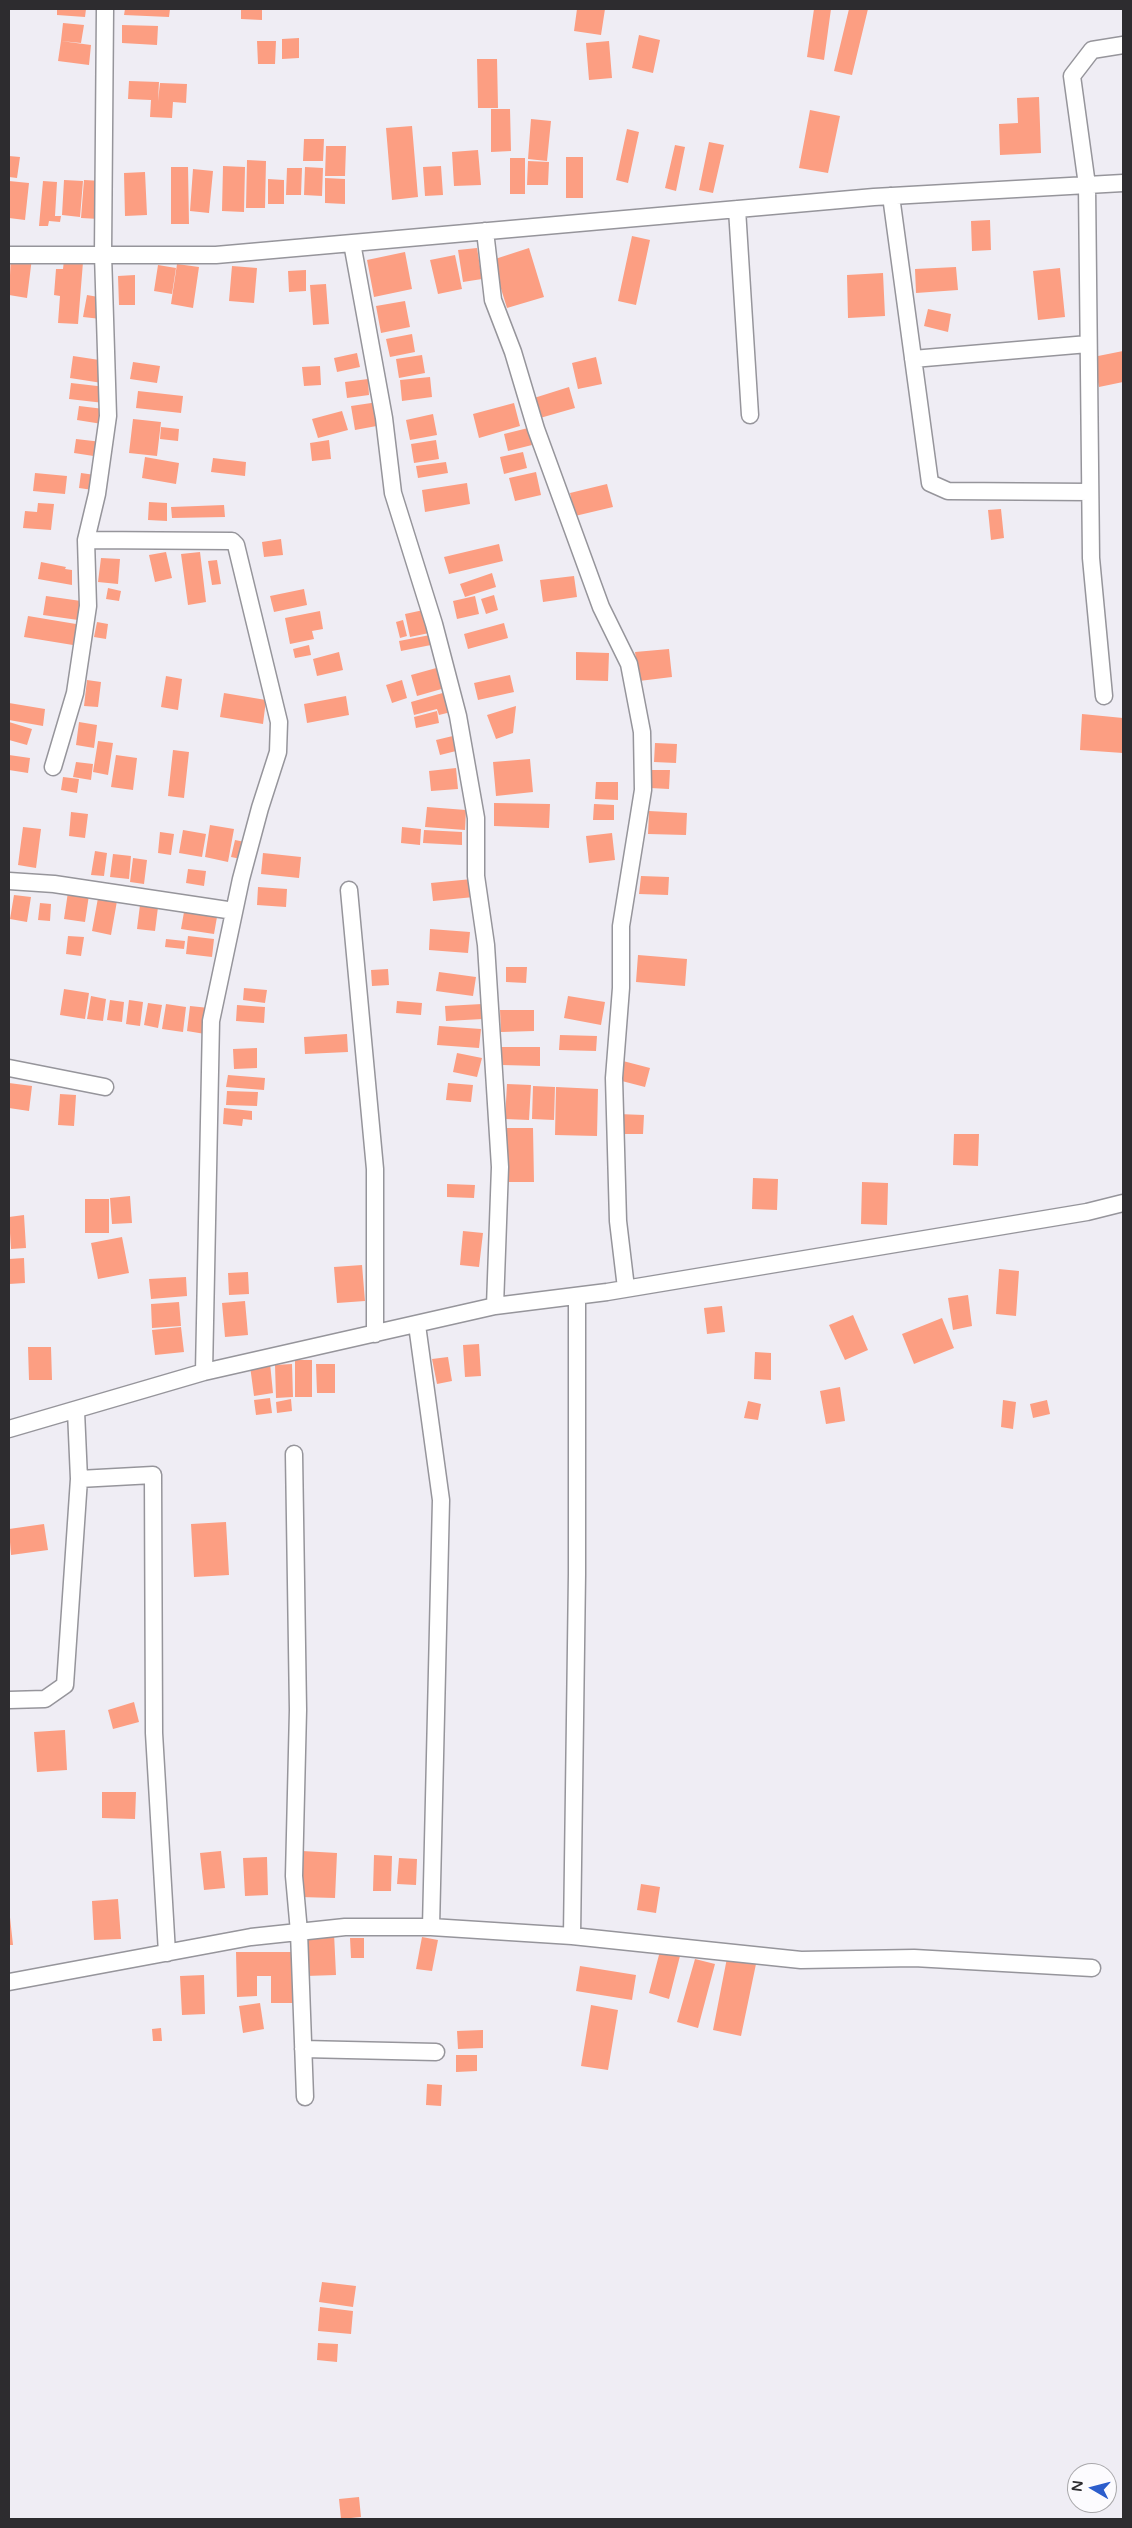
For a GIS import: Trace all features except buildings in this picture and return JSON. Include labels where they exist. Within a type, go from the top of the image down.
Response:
[{"type":"street","points":[[53,767],[75,692],[86,615],[86,540],[97,494],[108,416],[103,254],[105,9]]},
{"type":"street","points":[[1104,696],[1091,558],[1087,185],[1072,76],[1092,50],[1123,45]]},
{"type":"street","points":[[9,255],[216,255],[890,196],[1123,184]]},
{"type":"street","points":[[890,196],[930,483],[948,491],[1090,492]]},
{"type":"street","points":[[737,209],[750,415]]},
{"type":"street","points":[[485,231],[493,300],[514,352],[536,429],[601,607],[629,664],[642,732],[643,790],[621,926],[621,988],[614,1078],[618,1221],[626,1288]]},
{"type":"street","points":[[352,243],[384,418],[393,492],[437,634],[458,716],[476,818],[476,876],[486,945],[500,1167],[495,1306]]},
{"type":"street","points":[[913,359],[1088,344]]},
{"type":"street","points":[[86,540],[232,540],[236,545],[279,722],[278,752],[260,808],[234,911],[211,1021],[204,1372]]},
{"type":"street","points":[[9,880],[54,884],[234,911]]},
{"type":"street","points":[[349,890],[375,1169],[375,1334]]},
{"type":"street","points":[[9,1068],[105,1087]]},
{"type":"street","points":[[9,1429],[76,1411],[204,1372],[417,1326],[495,1306],[626,1288],[1087,1212],[1123,1203]]},
{"type":"street","points":[[572,1936],[577,1574],[577,1296]]},
{"type":"street","points":[[417,1326],[441,1500],[431,1926]]},
{"type":"street","points":[[9,1700],[45,1699],[65,1685],[79,1479],[76,1411]]},
{"type":"street","points":[[294,1454],[298,1710],[294,1876],[299,1932],[305,2097]]},
{"type":"street","points":[[79,1479],[153,1475],[154,1733],[167,1952]]},
{"type":"street","points":[[9,1982],[251,1937],[345,1926],[431,1926],[572,1936],[801,1960],[914,1958],[1092,1968]]},
{"type":"street","points":[[303,2049],[436,2052]]}]
